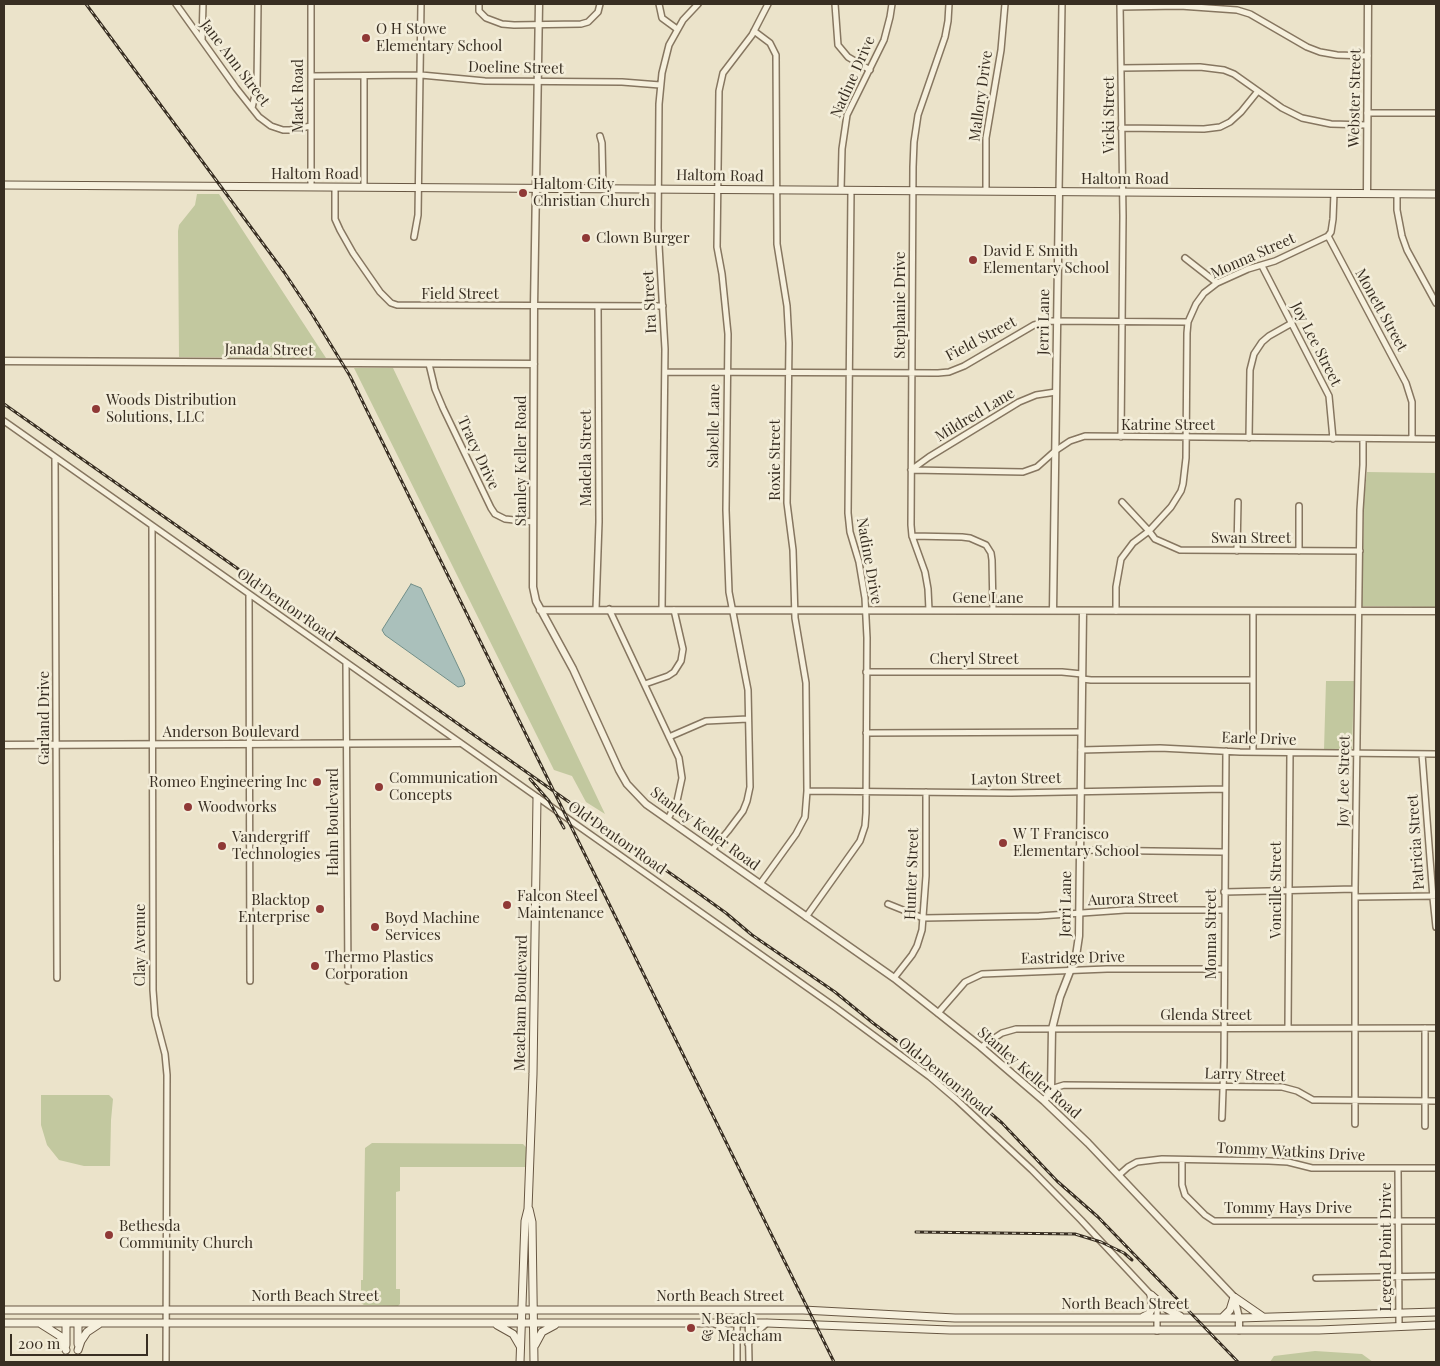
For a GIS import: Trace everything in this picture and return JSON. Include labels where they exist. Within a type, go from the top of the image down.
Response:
[{"type":"main road","name":"Haltom Road","points":[[4,186],[1436,194]]},
{"type":"main road","name":"Meacham Boulevard","points":[[520,1362],[525,1221],[528,1209],[536,976],[537,798]]},
{"type":"main road","name":"Meacham Boulevard","points":[[528,1209],[532,1222],[534,1362]]},
{"type":"main road","points":[[1151,1296],[1167,1309],[1182,1317]]},
{"type":"main road","points":[[1143,1317],[1149,1314],[1152,1308],[1151,1296]]},
{"type":"main road","points":[[1223,1317],[1230,1310],[1234,1297],[1263,1317]]},
{"type":"main road","points":[[636,1309],[636,1324]]},
{"type":"main road","name":"North Beach Street","points":[[4,1310],[803,1310],[935,1318],[1239,1318],[1436,1312]]},
{"type":"main road","points":[[404,1310],[404,1323]]},
{"type":"main road","points":[[672,1310],[672,1324]]},
{"type":"main road","points":[[935,1318],[935,1330]]},
{"type":"main road","points":[[1029,1318],[1030,1330]]},
{"type":"main road","name":"North Beach Street","points":[[4,1323],[767,1323],[935,1330],[1158,1331],[1319,1330],[1399,1325],[1436,1325]]},
{"type":"main road","points":[[40,1323],[60,1336],[66,1350],[66,1323]]},
{"type":"main road","points":[[78,1324],[78,1350],[87,1332],[100,1323]]},
{"type":"main road","points":[[492,1324],[513,1334],[520,1348]]},
{"type":"main road","points":[[534,1348],[542,1332],[556,1324]]},
{"type":"street","name":"Jane Ann Street","points":[[176,4],[252,108],[265,122],[277,129],[290,130],[310,126]]},
{"type":"street","points":[[202,40],[203,4]]},
{"type":"street","points":[[252,108],[257,86],[258,4]]},
{"type":"street","name":"Mack Road","points":[[310,188],[312,4]]},
{"type":"street","points":[[414,237],[418,215],[419,187],[421,4]]},
{"type":"street","points":[[478,4],[480,11],[486,18],[502,24],[588,22],[598,12],[600,4]]},
{"type":"street","name":"Stanley Keller Road","points":[[539,4],[534,306],[533,587],[540,610],[573,669],[619,770],[627,784],[646,804],[894,978],[981,1047],[1044,1101],[1088,1143],[1234,1297],[1240,1330]]},
{"type":"street","points":[[659,4],[662,18],[677,29]]},
{"type":"street","name":"Ira Street","points":[[662,610],[665,372],[658,228],[660,85],[669,45],[677,29],[698,4]]},
{"type":"street","name":"Sabelle Lane","points":[[712,850],[741,815],[748,801],[750,787],[747,681],[732,610],[726,510],[728,334],[725,297],[717,247],[718,104],[720,80],[727,66],[754,31],[768,4]]},
{"type":"street","points":[[835,4],[838,45],[848,58],[870,70]]},
{"type":"street","name":"Nadine Drive","points":[[841,190],[842,149],[846,123],[853,102],[870,70],[888,28],[892,4]]},
{"type":"street","name":"Stephanie Drive","points":[[929,610],[925,572],[912,536],[911,525],[914,142],[918,115],[945,37],[949,4]]},
{"type":"street","name":"Mallory Drive","points":[[986,191],[986,138],[1001,50],[1006,4]]},
{"type":"street","name":"Jerri Lane","points":[[1053,610],[1062,4]]},
{"type":"street","name":"Webster Street","points":[[1367,194],[1368,4]]},
{"type":"street","points":[[1120,5],[1180,6],[1237,10],[1250,14],[1307,47],[1320,52],[1337,55],[1368,56]]},
{"type":"street","name":"Vicki Street","points":[[1120,5],[1122,192],[1121,437]]},
{"type":"street","name":"Roxie Street","points":[[754,31],[770,43],[776,55],[777,244],[787,306],[789,343],[788,503],[793,550],[798,641],[806,683],[805,817],[796,834],[760,884]]},
{"type":"street","points":[[1121,68],[1212,68],[1234,74],[1282,108],[1302,118],[1332,124],[1367,125]]},
{"type":"street","name":"Doeline Street","points":[[310,76],[421,75],[485,82],[622,82],[660,85]]},
{"type":"street","points":[[364,76],[364,188]]},
{"type":"street","points":[[1121,128],[1204,129],[1220,127],[1230,122],[1241,112],[1258,91]]},
{"type":"street","points":[[1367,113],[1436,113]]},
{"type":"street","points":[[600,136],[602,143],[603,188]]},
{"type":"street","name":"Field Street","points":[[334,188],[335,219],[340,230],[353,253],[380,292],[391,303],[402,306],[663,306]]},
{"type":"street","name":"Nadine Drive","points":[[806,916],[860,841],[865,826],[866,610],[863,578],[852,542],[848,513],[851,190]]},
{"type":"street","points":[[1328,236],[1331,232],[1333,219],[1334,193]]},
{"type":"street","points":[[1397,194],[1399,225],[1405,243],[1436,303]]},
{"type":"street","name":"Monna Street","points":[[1116,611],[1116,586],[1121,559],[1133,543],[1149,530],[1171,507],[1181,491],[1185,474],[1188,322],[1196,304],[1204,293],[1217,283],[1262,266],[1328,236]]},
{"type":"street","name":"Monett Street","points":[[1328,236],[1344,270],[1408,389],[1413,410],[1412,439]]},
{"type":"street","points":[[1185,258],[1217,283]]},
{"type":"street","name":"Joy Lee Street","points":[[1262,266],[1329,396],[1334,438]]},
{"type":"street","name":"Madella Street","points":[[596,609],[599,522],[598,306]]},
{"type":"street","name":"Field Street","points":[[665,372],[912,374],[949,372],[964,366],[1034,325],[1057,321],[1188,322]]},
{"type":"street","points":[[1248,438],[1251,362],[1262,342],[1292,323]]},
{"type":"street","name":"Janada Street","points":[[4,362],[534,364]]},
{"type":"street","name":"Tracy Drive","points":[[429,364],[435,390],[491,508],[496,514],[505,519],[533,522]]},
{"type":"street","name":"Mildred Lane","points":[[911,470],[929,457],[1020,402],[1036,395],[1056,392]]},
{"type":"street","name":"Old Denton Road","points":[[4,421],[836,1007],[930,1077],[1032,1170],[1151,1296],[1157,1306],[1158,1331]]},
{"type":"street","name":"Katrine Street","points":[[911,470],[1023,472],[1037,467],[1055,451],[1080,437],[1436,439]]},
{"type":"street","name":"Joy Lee Street","points":[[1355,1124],[1356,754],[1363,439]]},
{"type":"street","name":"Garland Drive","points":[[56,458],[56,978]]},
{"type":"street","name":"Swan Street","points":[[1122,502],[1149,530],[1155,539],[1180,550],[1360,551]]},
{"type":"street","points":[[1237,551],[1238,502]]},
{"type":"street","points":[[1299,506],[1299,551]]},
{"type":"street","name":"Clay Avenue","points":[[152,526],[153,999],[156,1021],[165,1054],[167,1075],[166,1362]]},
{"type":"street","points":[[912,536],[962,537],[986,545],[992,560],[993,610]]},
{"type":"street","points":[[249,594],[250,981]]},
{"type":"street","points":[[609,609],[679,758],[682,778],[677,801],[668,819]]},
{"type":"street","name":"Gene Lane","points":[[540,610],[1436,611]]},
{"type":"street","points":[[645,684],[668,676],[674,672],[681,661],[683,649],[674,610]]},
{"type":"street","name":"Jerri Lane","points":[[1051,1091],[1052,1029],[1060,997],[1076,956],[1080,936],[1083,610]]},
{"type":"street","points":[[1253,611],[1253,752]]},
{"type":"street","name":"Hahn Boulevard","points":[[346,663],[345,744],[348,981]]},
{"type":"street","name":"Cheryl Street","points":[[866,672],[1062,672],[1091,680],[1253,680]]},
{"type":"street","points":[[669,737],[706,721],[748,719]]},
{"type":"street","points":[[866,733],[1081,732]]},
{"type":"street","name":"Anderson Boulevard","points":[[4,745],[459,743]]},
{"type":"street","name":"Earle Drive","points":[[1081,750],[1160,748],[1290,753],[1436,754]]},
{"type":"street","name":"Monna Street","points":[[1222,1118],[1226,751]]},
{"type":"street","name":"Voncille Street","points":[[1288,1027],[1290,753]]},
{"type":"street","name":"Patricia Street","points":[[1422,754],[1436,928]]},
{"type":"street","name":"Layton Street","points":[[806,791],[926,792],[1225,789]]},
{"type":"street","name":"Hunter Street","points":[[894,978],[917,946],[922,930],[926,876],[926,792]]},
{"type":"street","points":[[1080,850],[1224,852]]},
{"type":"street","points":[[1224,892],[1355,888]]},
{"type":"street","points":[[1355,897],[1434,896]]},
{"type":"street","points":[[888,904],[923,918]]},
{"type":"street","name":"Aurora Street","points":[[923,918],[1126,910],[1224,910]]},
{"type":"street","name":"Eastridge Drive","points":[[938,1013],[964,982],[982,974],[1224,969]]},
{"type":"street","name":"Glenda Street","points":[[981,1047],[1008,1030],[1288,1027],[1436,1028]]},
{"type":"street","points":[[1425,1028],[1425,1126]]},
{"type":"street","name":"Larry Street","points":[[1051,1091],[1064,1085],[1282,1087],[1297,1091],[1313,1100],[1436,1101]]},
{"type":"street","points":[[1044,1101],[1051,1091]]},
{"type":"street","name":"Tommy Watkins Drive","points":[[1119,1175],[1137,1162],[1162,1159],[1288,1162],[1312,1168],[1436,1168]]},
{"type":"street","name":"Tommy Hays Drive","points":[[1182,1160],[1182,1185],[1185,1195],[1205,1215],[1214,1221],[1436,1221]]},
{"type":"street","name":"Legend Point Drive","points":[[1398,1169],[1399,1325]]},
{"type":"street","points":[[1316,1278],[1436,1276]]},
{"type":"street","points":[[737,1310],[737,1362]]},
{"type":"street","points":[[748,1310],[749,1362]]},
{"type":"street","points":[[748,1345],[757,1332],[767,1323]]},
{"type":"street","points":[[714,1324],[728,1331],[737,1344]]},
{"type":"green space","points":[[197,194],[219,194],[326,358],[179,357],[178,231],[179,225],[195,205]]},
{"type":"green space","points":[[354,368],[393,368],[605,814],[586,802],[572,776],[554,770]]},
{"type":"green space","points":[[1367,472],[1436,473],[1436,607],[1362,606],[1364,498]]},
{"type":"green space","points":[[1326,681],[1354,681],[1352,750],[1324,750]]},
{"type":"green space","points":[[41,1095],[109,1095],[113,1099],[110,1166],[84,1166],[59,1160],[47,1145],[41,1125]]},
{"type":"green space","points":[[372,1143],[523,1144],[526,1147],[526,1167],[400,1167],[400,1191],[396,1192],[396,1289],[400,1289],[400,1304],[398,1306],[364,1305],[361,1303],[365,1148]]},
{"type":"green space","points":[[1315,1351],[1362,1354],[1373,1362],[1270,1362],[1274,1356]]},
{"type":"water","points":[[411,584],[421,588],[464,679],[465,684],[463,686],[458,687],[385,635],[382,630]]},
{"type":"railway","points":[[86,4],[284,272],[350,376],[834,1362]]},
{"type":"railway","points":[[4,404],[694,890],[752,935],[835,992],[873,1023],[967,1093],[1002,1123],[1057,1181],[1098,1217],[1238,1362]]},
{"type":"railway","points":[[530,779],[549,801],[564,828]]},
{"type":"railway","points":[[916,1232],[1075,1234],[1101,1242],[1124,1253],[1132,1260]]},
{"type":"place","name":"O H Stowe Elementary School","points":[[366,38]]},
{"type":"place","name":"Haltom City Christian Church","points":[[523,193]]},
{"type":"place","name":"Clown Burger","points":[[586,238]]},
{"type":"place","name":"David E Smith Elementary School","points":[[973,260]]},
{"type":"place","name":"Woods Distribution Solutions, LLC","points":[[96,409]]},
{"type":"place","name":"Romeo Engineering Inc","points":[[317,782]]},
{"type":"place","name":"Communication Concepts","points":[[379,787]]},
{"type":"place","name":"Woodworks","points":[[188,807]]},
{"type":"place","name":"W T Francisco Elementary School","points":[[1003,843]]},
{"type":"place","name":"Vandergriff Technologies","points":[[222,846]]},
{"type":"place","name":"Falcon Steel Maintenance","points":[[507,905]]},
{"type":"place","name":"Blacktop Enterprise","points":[[320,909]]},
{"type":"place","name":"Boyd Machine Services","points":[[375,927]]},
{"type":"place","name":"Thermo Plastics Corporation","points":[[315,966]]},
{"type":"place","name":"Bethesda Community Church","points":[[109,1235]]},
{"type":"place","name":"N Beach & Meacham","points":[[691,1328]]}]
